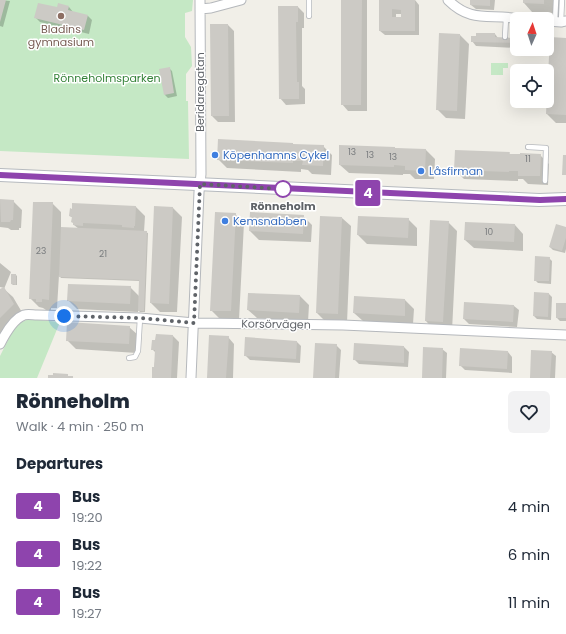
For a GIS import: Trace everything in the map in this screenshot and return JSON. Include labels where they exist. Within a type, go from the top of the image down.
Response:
[{"type":"street","points":[[200,4],[211,8],[241,0]]},
{"type":"street","points":[[448,0],[462,11],[471,15],[510,18]]},
{"type":"street","name":"Beridaregatan","points":[[191,378],[201,163],[200,4]]},
{"type":"street","points":[[0,175],[345,192],[540,200],[566,199]]},
{"type":"street","name":"Korsörvägen","points":[[0,344],[11,325],[25,315],[140,318],[194,323],[342,325],[566,335]]},
{"type":"lane","points":[[309,0],[309,16]]},
{"type":"lane","points":[[556,0],[557,21]]},
{"type":"lane","points":[[557,21],[562,0]]},
{"type":"lane","points":[[505,37],[506,18]]},
{"type":"lane","points":[[528,147],[546,148],[545,181]]},
{"type":"lane","points":[[129,358],[135,357],[138,351],[140,318]]},
{"type":"green space","name":"Rönneholmsparken","points":[[0,0],[193,0],[192,11],[185,13],[185,37],[191,47],[192,66],[186,74],[189,159],[0,151]]},
{"type":"green space","points":[[491,63],[508,63],[508,68],[503,68],[503,75],[491,75]]},
{"type":"green space","points":[[29,319],[60,322],[37,378],[0,378],[0,356],[16,324]]},
{"type":"building","points":[[0,0],[6,0],[0,22]]},
{"type":"building","points":[[341,0],[362,0],[361,105],[341,105]]},
{"type":"building","points":[[379,0],[415,0],[415,31],[379,31]],"holes":[[[392,9],[401,10],[401,17],[392,17]]]},
{"type":"building","points":[[470,0],[490,0],[490,6],[470,5]]},
{"type":"building","points":[[523,0],[544,0],[544,4],[523,3]]},
{"type":"building","name":"Bladins gymnasium","points":[[38,3],[57,7],[58,3],[69,6],[68,10],[88,15],[84,30],[34,18]]},
{"type":"building","points":[[278,6],[298,6],[298,22],[296,22],[297,82],[299,82],[299,99],[279,99]]},
{"type":"building","points":[[210,24],[228,24],[229,116],[211,116]]},
{"type":"building","points":[[439,33],[460,34],[457,111],[436,110]]},
{"type":"building","points":[[476,33],[495,33],[495,37],[510,38],[510,43],[471,42],[471,36],[476,36]]},
{"type":"building","points":[[554,37],[566,38],[566,115],[546,114],[546,108],[554,108],[554,64],[549,64],[549,56],[554,56]]},
{"type":"building","points":[[170,67],[174,93],[164,95],[159,69]]},
{"type":"building","points":[[218,139],[324,145],[323,166],[302,165],[303,161],[293,161],[293,163],[217,160]]},
{"type":"building","points":[[339,145],[426,149],[425,171],[405,170],[405,166],[394,165],[394,167],[339,165]]},
{"type":"building","points":[[455,150],[510,152],[509,154],[541,154],[540,176],[518,176],[518,171],[454,170]]},
{"type":"building","points":[[563,155],[566,155],[566,175],[562,175]]},
{"type":"building","points":[[0,199],[14,200],[13,220],[10,222],[1,222]]},
{"type":"building","points":[[33,202],[53,202],[49,300],[42,299],[42,302],[36,302],[36,299],[29,299]]},
{"type":"building","points":[[72,203],[136,206],[135,226],[134,228],[122,227],[122,225],[83,223],[83,226],[73,225],[71,222],[72,217],[69,216],[70,208],[72,209]]},
{"type":"building","points":[[154,206],[173,207],[169,304],[150,303]]},
{"type":"building","points":[[215,212],[236,213],[231,311],[210,311]]},
{"type":"building","points":[[250,212],[304,215],[303,234],[249,231]]},
{"type":"building","points":[[320,216],[342,217],[338,314],[316,313]]},
{"type":"building","points":[[358,216],[409,218],[408,238],[357,235]]},
{"type":"building","points":[[430,220],[449,221],[443,322],[425,321]]},
{"type":"building","points":[[465,222],[515,224],[514,242],[464,240]]},
{"type":"building","points":[[556,224],[566,227],[566,238],[562,251],[549,247]]},
{"type":"building","points":[[61,227],[147,231],[144,311],[138,311],[139,280],[59,277]]},
{"type":"building","points":[[535,256],[550,257],[549,281],[534,281]]},
{"type":"building","points":[[11,274],[16,274],[16,285],[11,284]]},
{"type":"building","points":[[68,284],[131,286],[130,304],[67,301]]},
{"type":"building","points":[[4,287],[14,304],[0,318],[0,289]]},
{"type":"building","points":[[534,292],[549,293],[548,317],[533,316]]},
{"type":"building","points":[[248,293],[300,295],[299,313],[247,310]]},
{"type":"building","points":[[354,296],[405,299],[405,316],[353,313]]},
{"type":"building","points":[[464,302],[514,305],[513,322],[463,319]]},
{"type":"building","points":[[556,303],[566,303],[566,318],[556,318]]},
{"type":"building","points":[[67,322],[130,326],[129,344],[66,341]]},
{"type":"building","points":[[156,334],[173,335],[171,378],[152,378],[155,350],[151,350],[152,340],[155,340]]},
{"type":"building","points":[[209,335],[229,336],[226,378],[207,378]]},
{"type":"building","points":[[245,337],[297,341],[296,359],[244,356]]},
{"type":"building","points":[[315,343],[337,344],[335,378],[313,378]]},
{"type":"building","points":[[354,343],[404,346],[404,363],[353,360]]},
{"type":"building","points":[[423,347],[443,348],[442,378],[422,378]]},
{"type":"building","points":[[460,348],[508,351],[507,369],[459,366]]},
{"type":"building","points":[[531,350],[552,351],[550,378],[530,378]]},
{"type":"building","points":[[53,373],[68,374],[68,376],[73,376],[73,378],[48,378],[48,375],[53,375]]},
{"type":"bus line","name":"4","points":[[0,175],[540,200],[566,199]]},
{"type":"place","name":"Bladins gymnasium","points":[[61,16]]},
{"type":"place","name":"Köpenhamns Cykel","points":[[215,155]]},
{"type":"place","name":"Låsfirman","points":[[421,171]]},
{"type":"place","name":"Rönneholm","points":[[283,189]]},
{"type":"place","name":"Kemsnabben","points":[[225,221]]},
{"type":"route","points":[[64,316],[140,318],[194,323],[200,184],[283,189]]}]
